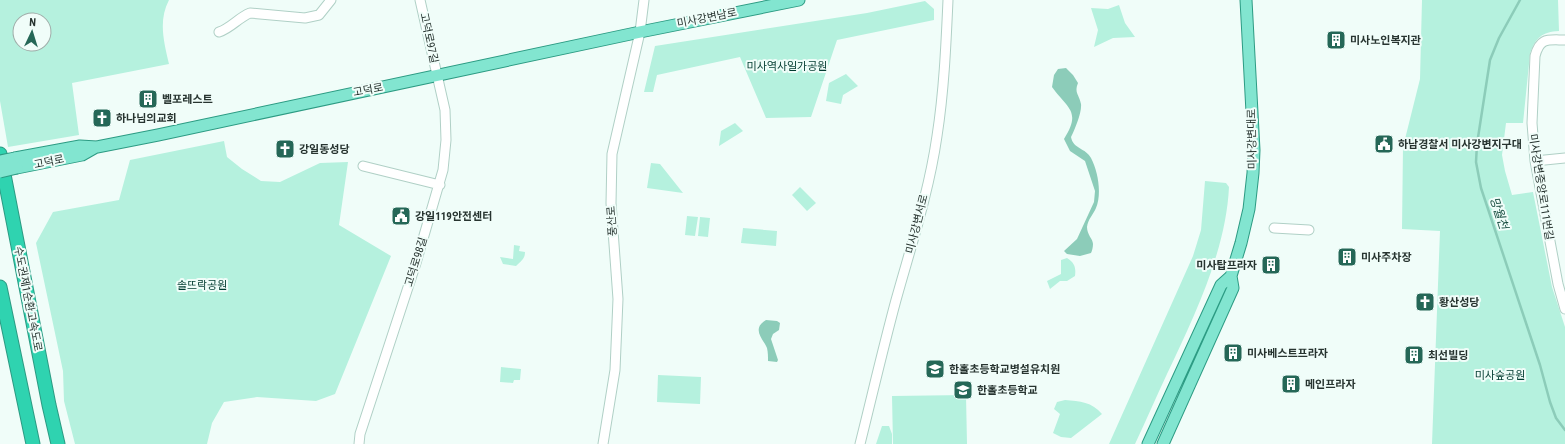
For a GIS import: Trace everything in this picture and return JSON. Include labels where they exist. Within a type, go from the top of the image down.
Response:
[{"type":"highway","name":"수도권제1순환고속도로","points":[[0,154],[58,444]]},
{"type":"highway","points":[[0,287],[33,444]]},
{"type":"main road","name":"미사강변남로","points":[[640,32],[799,0]]},
{"type":"main road","name":"미사강변대로","points":[[1163,444],[1233,288],[1231,276],[1249,209],[1254,150],[1246,0]]},
{"type":"main road","name":"고덕로","points":[[0,161],[16,163],[82,155],[97,147],[180,131],[640,32]]},
{"type":"main road","name":"고덕로","points":[[0,172],[16,163]]},
{"type":"main road","name":"미사강변대로","points":[[1148,444],[1221,284],[1231,276]]},
{"type":"street","points":[[219,32],[228,29],[241,17],[250,13],[305,18],[319,15],[330,0]]},
{"type":"street","name":"고덕로97길","points":[[420,0],[437,75]]},
{"type":"street","name":"풍산로","points":[[603,444],[615,370],[618,306],[618,282],[611,203],[612,154],[640,32],[644,0]]},
{"type":"street","name":"미사강변서로","points":[[860,444],[933,158],[939,123],[944,76],[948,0]]},
{"type":"street","name":"미사강변중앙로111번길","points":[[1565,40],[1548,40],[1541,42],[1537,49],[1535,56],[1532,123],[1535,161],[1561,283],[1565,309]]},
{"type":"street","name":"고덕로98길","points":[[359,444],[360,434],[416,264],[440,185],[444,161],[446,125],[445,110],[437,75]]},
{"type":"street","points":[[1535,161],[1565,158]]},
{"type":"street","points":[[363,166],[440,185]]},
{"type":"street","points":[[1274,228],[1308,230]]},
{"type":"green space","points":[[0,0],[169,0],[164,16],[163,32],[169,64],[72,83],[79,135],[8,147],[0,101]]},
{"type":"green space","name":"미사숲공원","points":[[1422,0],[1558,0],[1559,31],[1544,34],[1537,40],[1532,48],[1530,54],[1523,123],[1506,123],[1502,155],[1512,195],[1533,192],[1552,287],[1565,327],[1565,444],[1432,444],[1440,231],[1402,229],[1403,147],[1420,79]]},
{"type":"green space","name":"미사역사일가공원","points":[[925,1],[934,9],[934,20],[837,40],[811,117],[766,118],[740,57],[657,75],[653,92],[644,92],[655,46],[867,13]]},
{"type":"green space","points":[[1119,5],[1125,23],[1135,37],[1113,38],[1094,47],[1098,30],[1091,8],[1108,9]]},
{"type":"green space","points":[[846,74],[858,86],[843,95],[841,104],[826,101],[829,83]]},
{"type":"green space","points":[[735,123],[743,131],[719,146],[721,131]]},
{"type":"green space","name":"솔뜨락공원","points":[[224,141],[227,157],[261,181],[280,182],[320,163],[348,162],[339,225],[391,256],[335,394],[316,401],[257,397],[224,402],[212,423],[207,444],[75,444],[64,401],[63,371],[36,243],[53,212],[119,200],[130,160]]},
{"type":"green space","points":[[651,163],[660,164],[683,193],[647,188]]},
{"type":"green space","points":[[1205,181],[1226,183],[1229,187],[1227,211],[1222,235],[1207,283],[1188,330],[1135,444],[1109,444],[1193,256],[1201,230]]},
{"type":"green space","points":[[800,187],[816,203],[807,211],[792,195]]},
{"type":"green space","points":[[687,216],[698,217],[695,236],[685,235]]},
{"type":"green space","points":[[700,217],[710,218],[708,237],[698,236]]},
{"type":"green space","points":[[743,228],[777,231],[776,246],[741,243]]},
{"type":"green space","points":[[514,245],[520,246],[519,251],[525,252],[523,258],[516,266],[503,264],[500,257],[513,259]]},
{"type":"green space","points":[[1067,258],[1074,266],[1075,276],[1067,281],[1060,281],[1050,289],[1047,281],[1061,274],[1061,260]]},
{"type":"green space","points":[[501,367],[521,369],[520,380],[514,380],[513,383],[500,382]]},
{"type":"green space","points":[[658,375],[701,377],[700,404],[657,402]]},
{"type":"green space","points":[[966,395],[967,444],[893,444],[892,396]]},
{"type":"green space","points":[[1065,400],[1090,405],[1102,414],[1071,438],[1061,437],[1053,433],[1060,414],[1054,409],[1057,402]]},
{"type":"green space","points":[[882,426],[889,426],[892,434],[892,444],[876,444]]},
{"type":"shaded area","points":[[1066,68],[1078,83],[1077,91],[1081,104],[1079,116],[1071,137],[1072,141],[1091,158],[1096,169],[1099,189],[1098,202],[1087,227],[1093,242],[1092,250],[1091,253],[1080,256],[1067,254],[1064,251],[1077,239],[1094,202],[1095,191],[1085,161],[1070,151],[1064,139],[1072,122],[1072,116],[1067,105],[1052,87],[1054,75],[1058,69]]},
{"type":"shaded area","points":[[766,320],[777,321],[780,323],[779,330],[773,334],[771,339],[778,360],[777,362],[768,361],[767,348],[759,334],[759,327]]},
{"type":"waterway","name":"망월천","points":[[1520,0],[1499,38],[1490,60],[1477,144],[1476,162],[1481,188],[1540,365],[1550,402],[1556,418],[1565,430]]},
{"type":"place","name":"미사노인복지관","points":[[1336,40]]},
{"type":"place","name":"벨포레스트","points":[[148,99]]},
{"type":"place","name":"하나님의교회","points":[[102,118]]},
{"type":"place","name":"하남경찰서 미사강변지구대","points":[[1384,144]]},
{"type":"place","name":"강일동성당","points":[[285,149]]},
{"type":"place","name":"강일119안전센터","points":[[401,216]]},
{"type":"place","name":"미사주차장","points":[[1347,257]]},
{"type":"place","name":"미사탑프라자","points":[[1271,265]]},
{"type":"place","name":"황산성당","points":[[1425,302]]},
{"type":"place","name":"미사베스트프라자","points":[[1233,353]]},
{"type":"place","name":"최선빌딩","points":[[1414,355]]},
{"type":"place","name":"한홀초등학교병설유치원","points":[[935,369]]},
{"type":"place","name":"메인프라자","points":[[1291,384]]},
{"type":"place","name":"한홀초등학교","points":[[963,390]]}]
